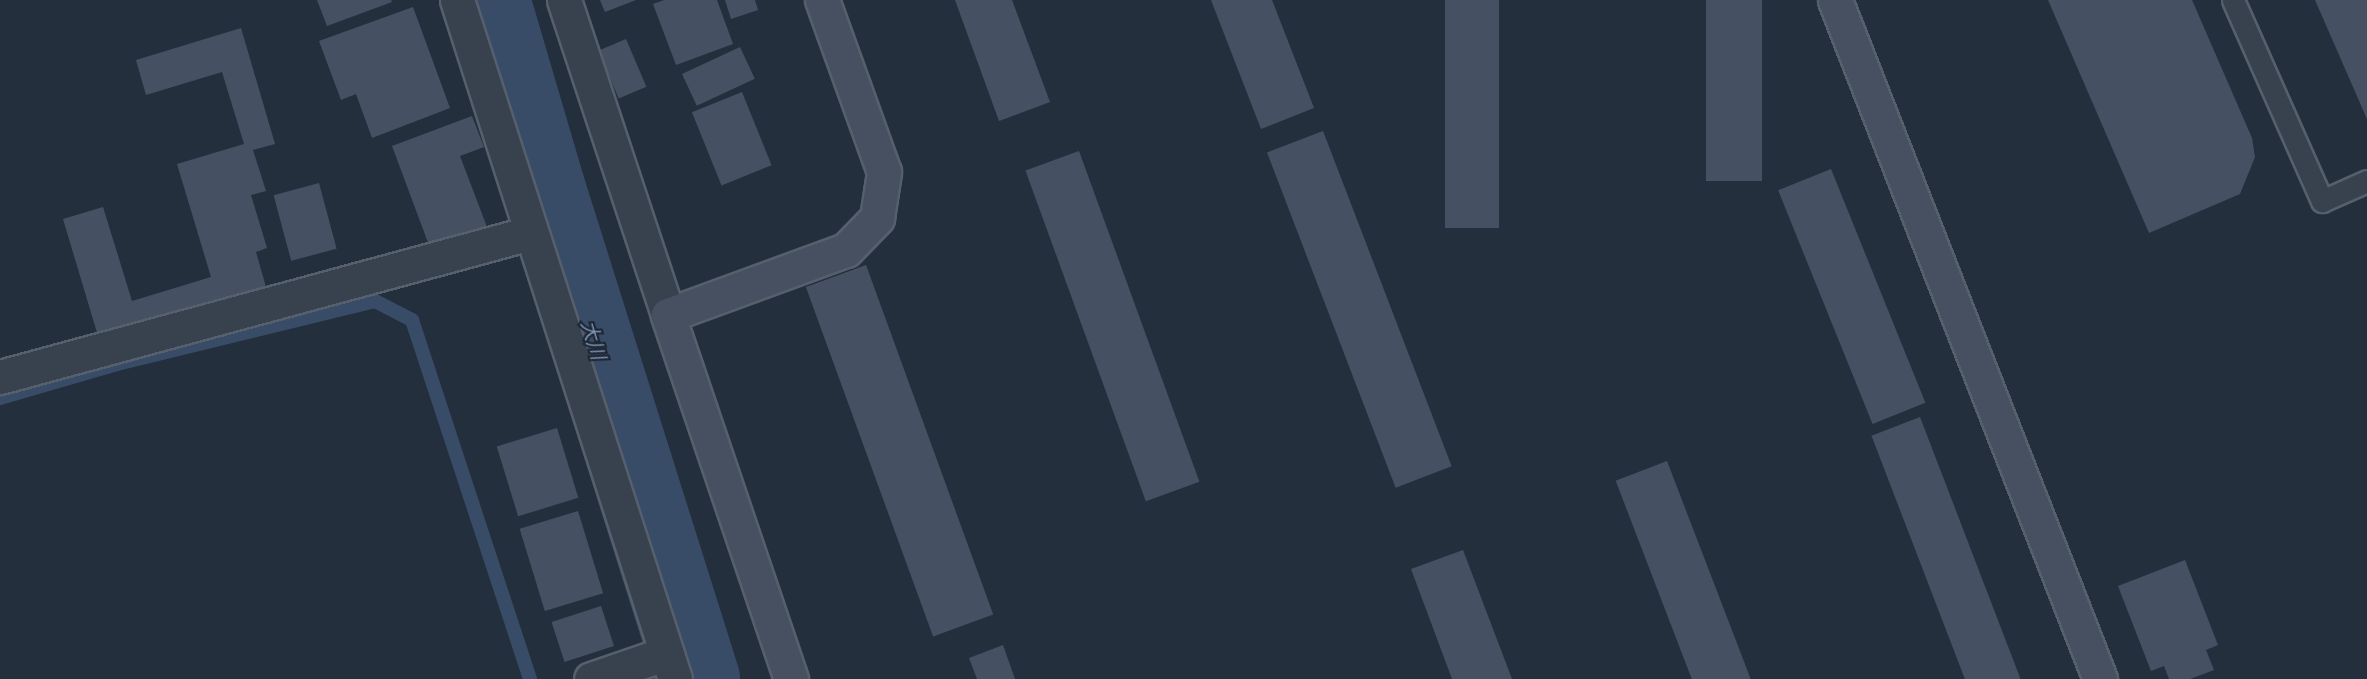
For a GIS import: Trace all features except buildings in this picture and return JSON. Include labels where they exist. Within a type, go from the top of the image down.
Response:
[{"type":"street","points":[[457,0],[671,666],[591,679]]},
{"type":"street","points":[[564,0],[791,679]]},
{"type":"street","points":[[668,315],[846,250],[877,218],[884,172],[822,0]]},
{"type":"street","points":[[1835,0],[2100,679]]},
{"type":"street","points":[[0,377],[530,233]]},
{"type":"lane","points":[[2233,0],[2322,201],[2367,181]]},
{"type":"waterway","name":"大川","points":[[488,0],[543,187],[698,679]]},
{"type":"waterway","points":[[0,398],[117,364],[375,301],[412,320],[530,679]]}]
